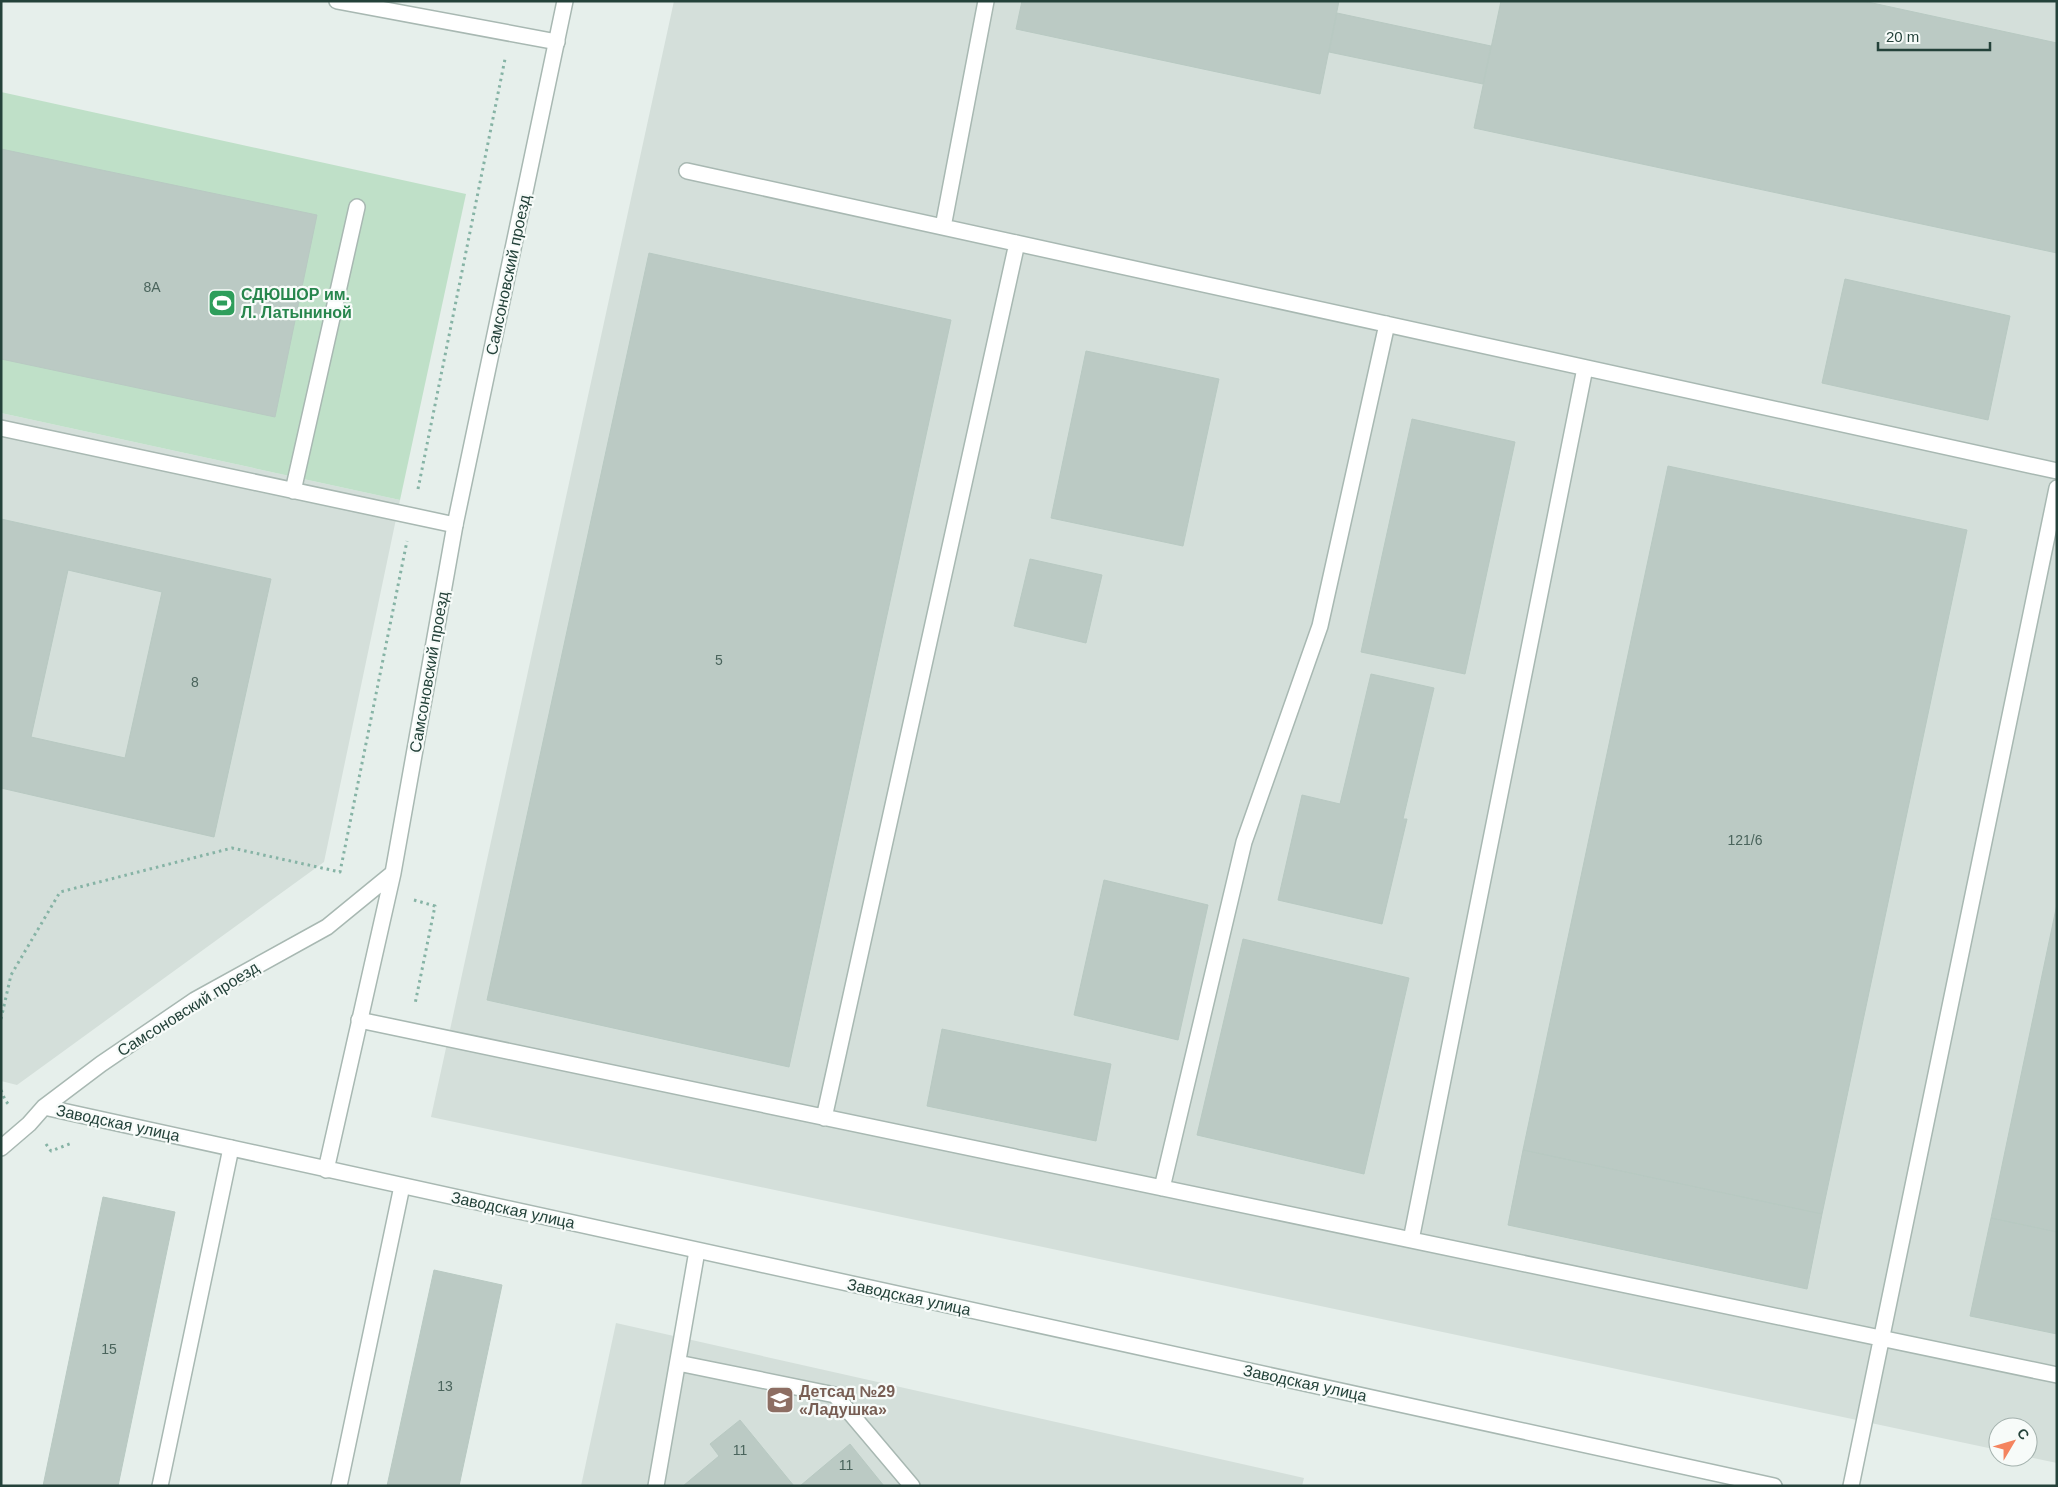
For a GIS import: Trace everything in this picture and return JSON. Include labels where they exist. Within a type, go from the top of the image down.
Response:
[{"type":"street","points":[[337,1],[556,42]]},
{"type":"street","name":"Самсоновский проезд","points":[[1,1148],[29,1124],[44,1107],[100,1064],[196,1000],[327,927],[392,873],[455,526],[565,1]]},
{"type":"street","points":[[943,227],[986,1]]},
{"type":"street","points":[[687,171],[2057,471]]},
{"type":"street","points":[[293,491],[357,207]]},
{"type":"street","points":[[824,1118],[1017,243]]},
{"type":"street","points":[[1162,1188],[1244,842],[1320,626],[1386,324]]},
{"type":"street","points":[[1411,1240],[1585,368]]},
{"type":"street","points":[[1,428],[455,526]]},
{"type":"street","points":[[1851,1486],[1880,1338],[2057,488]]},
{"type":"street","points":[[326,1170],[392,873]]},
{"type":"street","points":[[359,1020],[2057,1375]]},
{"type":"street","name":"Заводская улица","points":[[44,1107],[1774,1486]]},
{"type":"street","points":[[160,1486],[231,1148]]},
{"type":"street","points":[[339,1486],[402,1186]]},
{"type":"street","points":[[656,1486],[697,1250]]},
{"type":"street","points":[[678,1363],[835,1395],[912,1486]]},
{"type":"path","points":[[1,1020],[11,975],[60,892],[232,848],[340,872],[510,33]]},
{"type":"shaded area","points":[[674,1],[2057,1],[2057,1463],[2038,1459],[2038,1417],[1988,1417],[1988,1448],[431,1117]]},
{"type":"shaded area","points":[[1,413],[400,500],[324,862],[17,1085],[1,1081]]},
{"type":"shaded area","name":"Детсад №29 «Ладушка»","points":[[616,1323],[1304,1478],[1302,1486],[581,1486]]},
{"type":"green space","name":"СДЮШОР им. Л. Латыниной","points":[[1,92],[466,194],[400,500],[1,413]]},
{"type":"building","points":[[1022,1],[1339,1],[1320,94],[1016,29]]},
{"type":"building","points":[[1501,1],[1863,1],[2057,43],[2057,253],[1474,128]]},
{"type":"building","points":[[1337,13],[1491,46],[1483,84],[1329,52]]},
{"type":"building","points":[[1,149],[317,215],[275,417],[1,359]]},
{"type":"building","points":[[649,253],[951,320],[789,1067],[487,1000]]},
{"type":"building","points":[[1845,279],[2010,316],[1988,420],[1822,383]]},
{"type":"building","points":[[1086,351],[1219,379],[1183,546],[1051,518]]},
{"type":"building","points":[[1412,419],[1515,442],[1465,674],[1361,652]]},
{"type":"building","points":[[1668,466],[1967,530],[1822,1214],[1523,1150]]},
{"type":"building","points":[[1,519],[271,579],[214,837],[1,788]],"holes":[[[68,570],[162,592],[125,758],[31,737]]]},
{"type":"building","points":[[1030,559],[1102,575],[1086,643],[1014,626]]},
{"type":"building","points":[[1371,674],[1434,688],[1403,819],[1407,819],[1382,924],[1278,900],[1302,795],[1340,804]]},
{"type":"building","points":[[1104,880],[1208,905],[1178,1040],[1074,1015]]},
{"type":"building","points":[[2057,904],[2057,1232],[1991,1218]]},
{"type":"building","points":[[1243,939],[1409,978],[1364,1174],[1197,1135]]},
{"type":"building","points":[[942,1029],[1111,1064],[1096,1141],[927,1106]]},
{"type":"building","points":[[1523,1150],[1822,1214],[1807,1289],[1508,1225]]},
{"type":"building","points":[[103,1197],[175,1212],[118,1486],[43,1486]]},
{"type":"building","points":[[1991,1218],[2057,1232],[2057,1334],[1970,1316]]},
{"type":"building","points":[[434,1270],[502,1285],[459,1486],[387,1486]]},
{"type":"building","points":[[740,1420],[794,1486],[683,1486],[719,1456],[710,1444]]},
{"type":"building","points":[[850,1444],[884,1486],[800,1486]]},
{"type":"place","name":"СДЮШОР им. Л. Латыниной","points":[[222,303]]},
{"type":"place","name":"Детсад №29 «Ладушка»","points":[[780,1400]]}]
